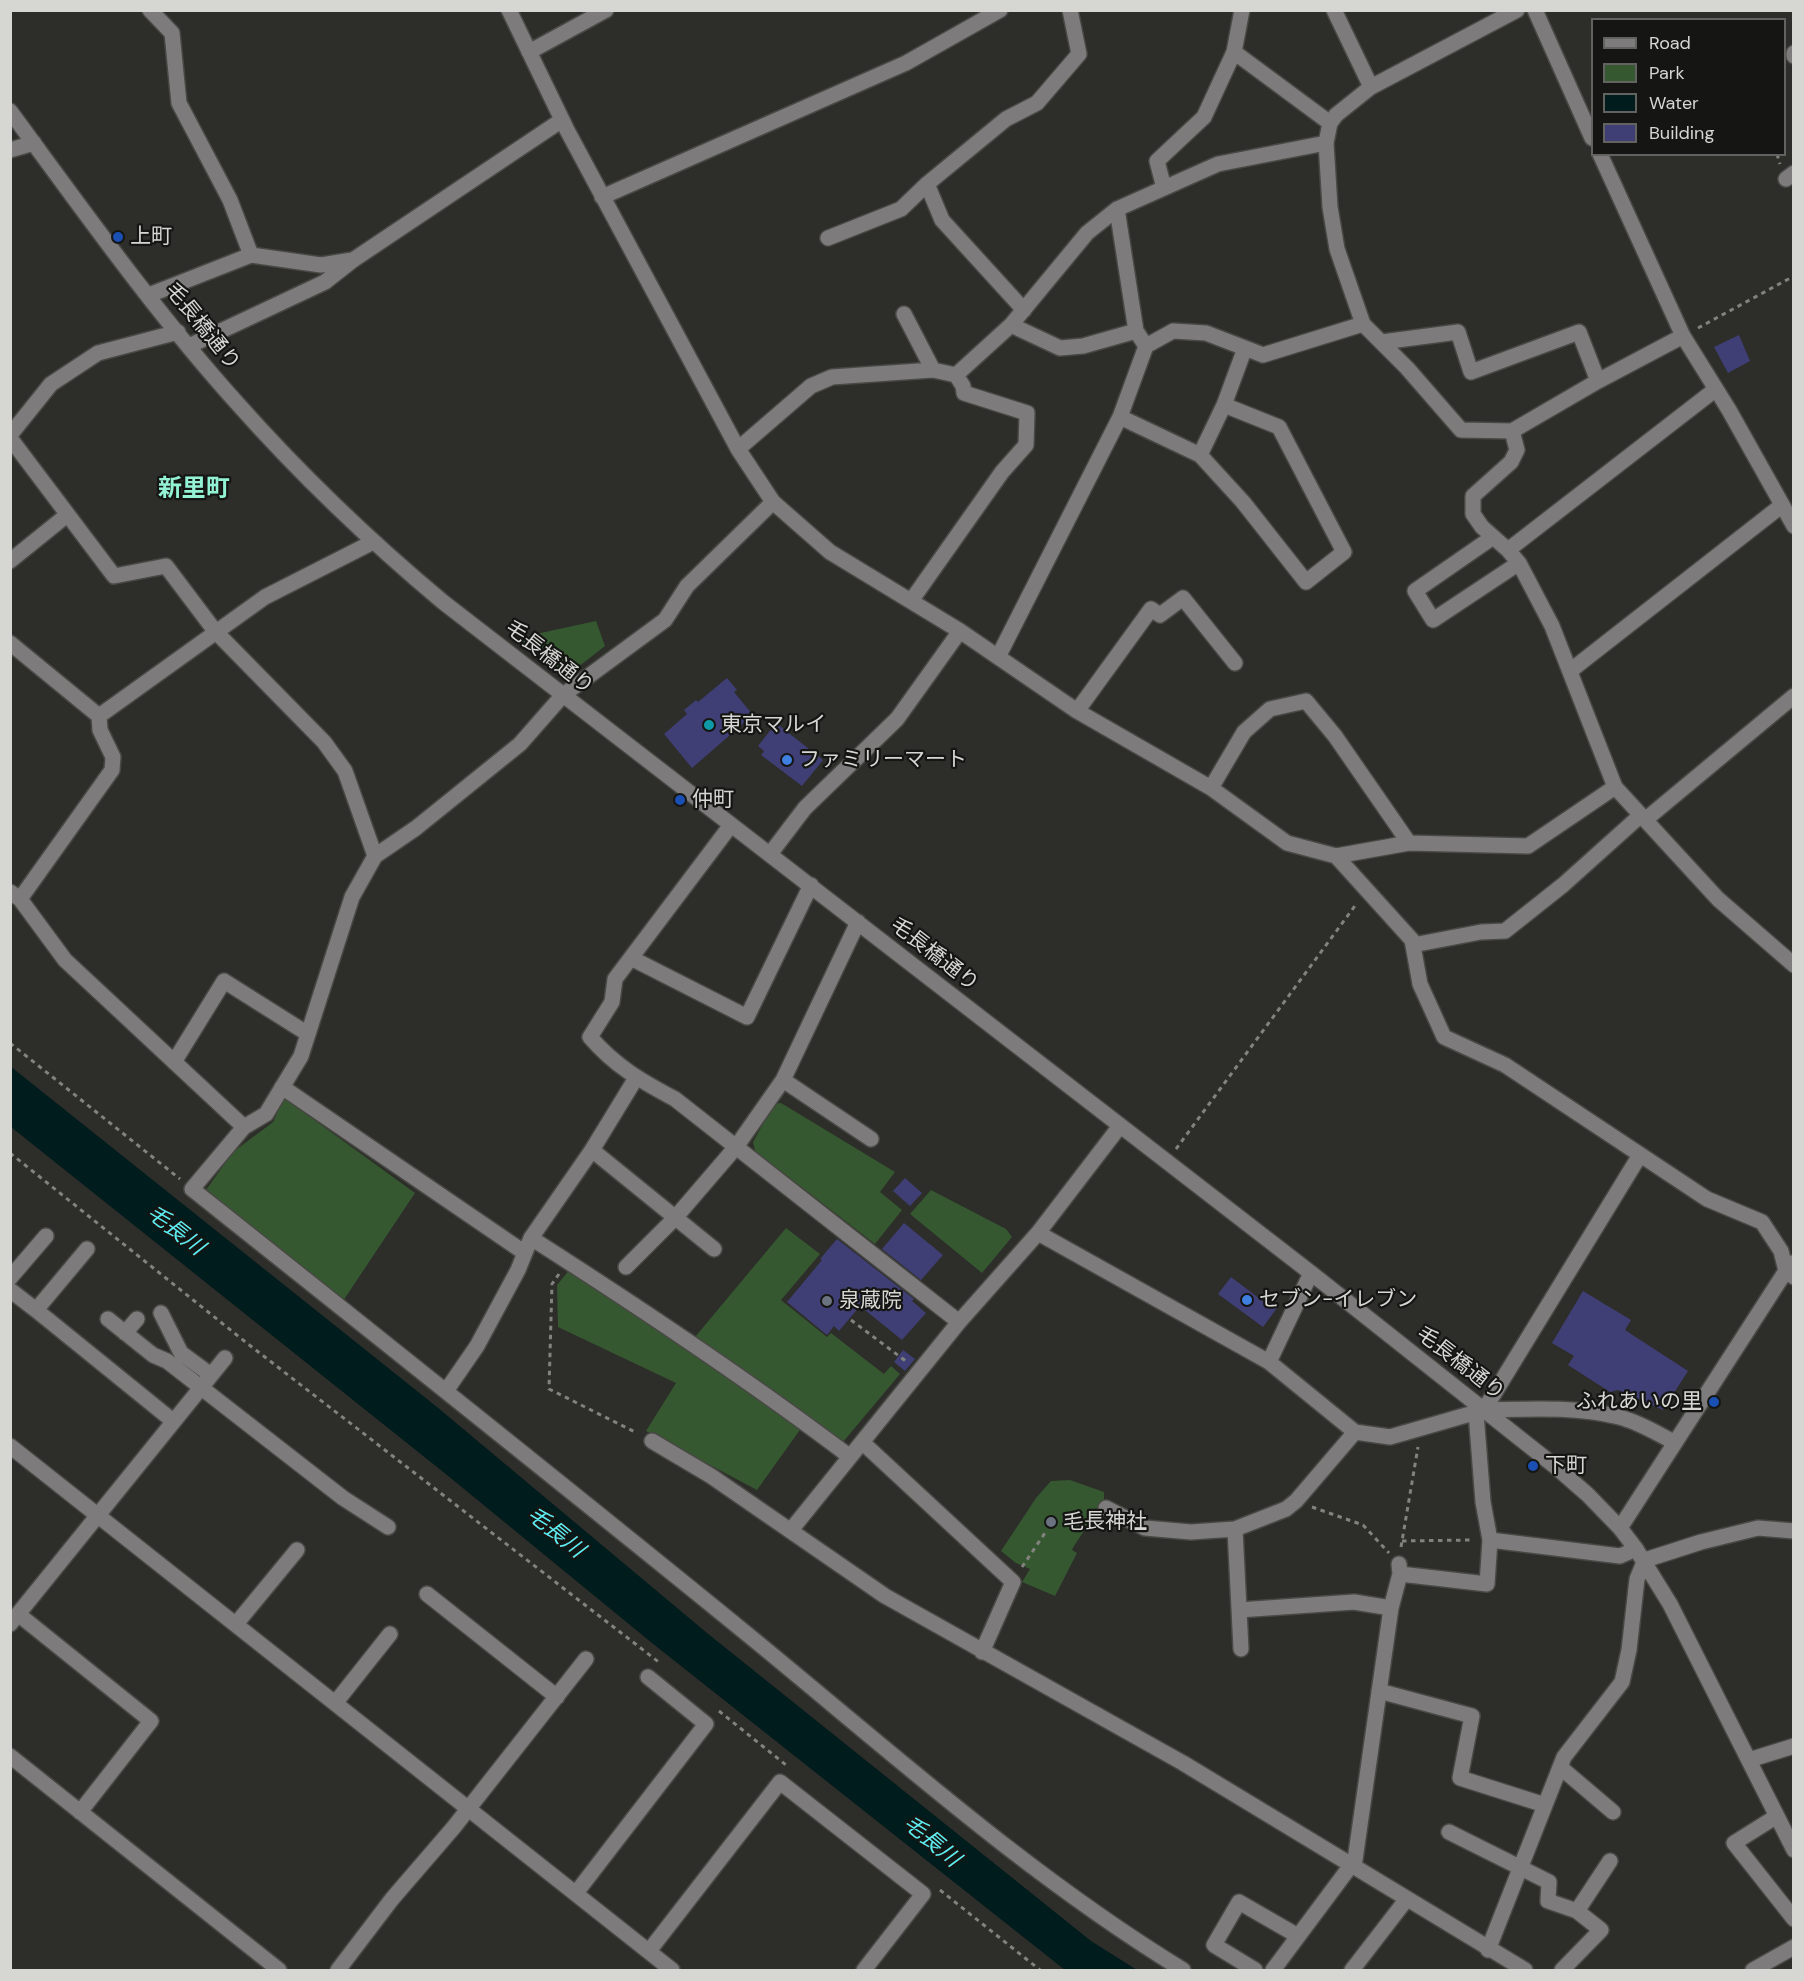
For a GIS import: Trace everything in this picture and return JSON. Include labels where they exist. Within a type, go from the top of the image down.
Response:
[{"type":"street","points":[[150,10],[172,33],[179,103],[230,200],[251,255]]},
{"type":"street","points":[[509,10],[562,120],[738,449],[772,502],[830,552],[960,631],[1077,711],[1211,788],[1287,843],[1336,856],[1409,843],[1528,846],[1615,787]]},
{"type":"street","points":[[529,52],[606,10]]},
{"type":"street","points":[[602,196],[906,63],[1000,10]]},
{"type":"street","points":[[828,238],[901,209],[927,184],[1006,118],[1037,102],[1080,54],[1070,10]]},
{"type":"street","points":[[1164,188],[1157,160],[1204,117],[1234,52],[1242,10]]},
{"type":"street","points":[[1334,10],[1371,87]]},
{"type":"street","points":[[1517,10],[1371,87],[1335,115],[1330,123],[1326,143],[1330,207],[1337,249],[1363,324],[1461,430],[1512,431],[1598,381],[1683,336]]},
{"type":"street","points":[[1535,10],[1591,134]]},
{"type":"street","points":[[1234,52],[1330,123]]},
{"type":"street","name":"毛長橋通り","points":[[10,111],[148,295],[236,402],[373,542],[443,602],[1311,1273],[1480,1412],[1556,1467],[1603,1510],[1640,1555],[1670,1604],[1793,1847]]},
{"type":"street","points":[[189,346],[325,282],[353,260],[562,120]]},
{"type":"street","points":[[10,150],[33,143]]},
{"type":"street","points":[[956,375],[1011,325],[1087,233],[1117,209],[1218,164],[1326,143]]},
{"type":"street","points":[[1601,156],[1683,336],[1794,526]]},
{"type":"street","points":[[927,184],[942,220],[1024,310]]},
{"type":"street","points":[[1117,209],[1136,331],[1146,346]]},
{"type":"street","points":[[148,295],[251,255],[321,265],[353,260]]},
{"type":"street","points":[[904,314],[933,370]]},
{"type":"street","points":[[998,657],[1120,417],[1146,346],[1173,332],[1206,333],[1263,355],[1363,324]]},
{"type":"street","points":[[1011,325],[1060,348],[1083,346],[1136,331]]},
{"type":"street","points":[[178,332],[98,353],[51,384],[10,437],[114,576],[166,567],[215,631],[324,742],[345,771],[375,856]]},
{"type":"street","points":[[1382,342],[1458,332],[1472,372],[1579,332],[1598,381]]},
{"type":"street","points":[[1200,455],[1224,405],[1245,348]]},
{"type":"street","points":[[738,449],[811,386],[832,377],[933,370],[956,375],[963,386],[964,393],[1027,412],[1026,445],[1002,472],[911,601]]},
{"type":"street","points":[[1508,550],[1716,389]]},
{"type":"street","points":[[1120,417],[1200,455],[1243,502],[1306,582],[1344,552],[1279,427],[1224,405]]},
{"type":"street","points":[[1512,431],[1517,450],[1511,462],[1473,496],[1473,514],[1482,527],[1519,563],[1552,626],[1615,787],[1718,899],[1794,965]]},
{"type":"street","points":[[772,502],[687,586],[665,620],[563,695],[520,744],[416,828],[375,856],[352,897],[301,1056],[266,1114],[244,1127],[192,1189],[748,1635],[927,1783],[1082,1903],[1183,1971]]},
{"type":"street","points":[[1569,670],[1781,506]]},
{"type":"street","points":[[10,561],[67,515]]},
{"type":"street","points":[[1493,537],[1416,591],[1434,620],[1519,563]]},
{"type":"street","points":[[99,716],[265,597],[373,542]]},
{"type":"street","points":[[1077,711],[1151,609],[1160,615],[1183,598],[1235,663]]},
{"type":"street","points":[[770,854],[805,807],[897,719],[960,631]]},
{"type":"street","points":[[10,643],[99,716],[100,730],[113,757],[112,770],[15,895],[65,960],[244,1127]]},
{"type":"street","points":[[1413,945],[1481,932],[1505,931],[1794,696]]},
{"type":"street","points":[[1211,788],[1244,732],[1270,709],[1306,701],[1335,736],[1409,843]]},
{"type":"street","points":[[731,825],[615,979],[612,1002],[590,1037],[606,1055],[636,1078],[675,1099],[959,1322]]},
{"type":"street","points":[[1336,856],[1412,940],[1420,984],[1444,1037],[1505,1065],[1707,1199],[1762,1222],[1791,1269],[1674,1442],[1620,1528]]},
{"type":"street","points":[[631,958],[747,1017],[811,885]]},
{"type":"street","points":[[626,1268],[675,1218],[736,1147],[783,1080],[858,922]]},
{"type":"street","points":[[174,1062],[224,981],[308,1034]]},
{"type":"street","points":[[446,1391],[477,1346],[518,1270],[531,1238],[592,1150],[636,1078]]},
{"type":"street","points":[[783,1080],[872,1139]]},
{"type":"street","points":[[282,1087],[525,1253]]},
{"type":"street","points":[[791,1530],[959,1322],[1038,1233],[1120,1126]]},
{"type":"street","points":[[592,1150],[714,1250]]},
{"type":"street","points":[[1273,1971],[1355,1860],[1391,1608],[1400,1569],[1487,1584],[1490,1540],[1483,1502],[1480,1412],[1640,1155]]},
{"type":"street","points":[[1038,1233],[1269,1362],[1355,1432],[1390,1437],[1480,1412],[1579,1410],[1636,1422],[1674,1442]]},
{"type":"street","points":[[10,1278],[46,1236]]},
{"type":"street","points":[[531,1238],[725,1367],[849,1456]]},
{"type":"street","points":[[36,1310],[87,1249]]},
{"type":"street","points":[[1269,1362],[1311,1273]]},
{"type":"street","points":[[10,1290],[172,1421]]},
{"type":"street","points":[[161,1313],[181,1353],[211,1375]]},
{"type":"street","points":[[108,1319],[153,1355],[167,1361],[344,1498],[388,1527]]},
{"type":"street","points":[[125,1333],[137,1319]]},
{"type":"street","points":[[80,1812],[151,1721],[14,1619],[225,1358]]},
{"type":"street","points":[[1106,1508],[1145,1528],[1191,1532],[1235,1529],[1286,1509],[1296,1502],[1355,1432]]},
{"type":"street","points":[[652,1441],[711,1476],[885,1596],[1183,1763],[1525,1971]]},
{"type":"street","points":[[862,1442],[1013,1582],[982,1652]]},
{"type":"street","points":[[10,1446],[336,1702],[672,1971]]},
{"type":"street","points":[[1490,1540],[1620,1556],[1640,1555],[1758,1528],[1794,1531]]},
{"type":"street","points":[[1235,1529],[1241,1649]]},
{"type":"street","points":[[236,1624],[297,1550]]},
{"type":"street","points":[[1488,1950],[1564,1757],[1622,1682],[1629,1650],[1640,1555]]},
{"type":"street","points":[[427,1594],[557,1697]]},
{"type":"street","points":[[1239,1610],[1354,1602],[1391,1608]]},
{"type":"street","points":[[336,1702],[390,1634]]},
{"type":"street","points":[[338,1971],[392,1899],[468,1808],[586,1659]]},
{"type":"street","points":[[576,1893],[706,1724],[648,1677]]},
{"type":"street","points":[[1379,1691],[1472,1716],[1460,1778],[1545,1804]]},
{"type":"street","points":[[1749,1760],[1794,1746]]},
{"type":"street","points":[[10,1756],[279,1971]]},
{"type":"street","points":[[1560,1767],[1613,1812]]},
{"type":"street","points":[[648,1951],[780,1782],[930,1891],[864,1971]]},
{"type":"street","points":[[1777,1816],[1734,1843],[1794,1919]]},
{"type":"street","points":[[1449,1832],[1549,1882],[1548,1901],[1577,1911],[1601,1930],[1562,1971]]},
{"type":"street","points":[[1577,1911],[1610,1861]]},
{"type":"street","points":[[1352,1971],[1407,1900]]},
{"type":"street","points":[[1255,1971],[1214,1945],[1239,1902],[1298,1936]]},
{"type":"street","points":[[1753,1971],[1794,1947]]},
{"type":"path","points":[[1683,336],[1794,276]]},
{"type":"path","points":[[1166,1162],[1367,890]]},
{"type":"path","points":[[10,1043],[192,1189]]},
{"type":"path","points":[[10,1152],[248,1344],[599,1614],[663,1666]]},
{"type":"path","points":[[567,1262],[552,1284],[549,1389],[652,1441]]},
{"type":"path","points":[[851,1320],[913,1366]]},
{"type":"path","points":[[1400,1569],[1402,1541],[1421,1430]]},
{"type":"path","points":[[1296,1502],[1363,1525],[1400,1569]]},
{"type":"path","points":[[1020,1569],[1045,1533]]},
{"type":"path","points":[[1402,1541],[1490,1540]]},
{"type":"path","points":[[718,1710],[791,1770]]},
{"type":"path","points":[[930,1891],[1040,1971]]},
{"type":"green space","points":[[596,621],[605,646],[573,671],[556,669],[523,642],[522,637]]},
{"type":"green space","points":[[284,1098],[415,1193],[343,1301],[206,1190],[233,1152],[273,1122]]},
{"type":"green space","points":[[781,1103],[895,1172],[880,1192],[902,1210],[875,1244],[755,1151],[753,1142],[774,1104]]},
{"type":"green space","points":[[931,1190],[1006,1229],[1012,1237],[982,1273],[910,1214]]},
{"type":"green space","points":[[786,1228],[820,1254],[781,1300],[827,1337],[831,1333],[884,1374],[891,1366],[900,1374],[843,1442],[695,1337]]},
{"type":"green space","points":[[571,1268],[802,1427],[757,1490],[646,1431],[676,1383],[558,1327],[557,1285]]},
{"type":"green space","points":[[1070,1480],[1104,1492],[1104,1501],[1074,1546],[1072,1550],[1077,1553],[1055,1596],[1022,1582],[1030,1569],[1016,1563],[1001,1551],[1036,1498],[1051,1481]]},
{"type":"water","name":"毛長川","points":[[10,1066],[437,1407],[707,1633],[1091,1941],[1137,1970],[1065,1970],[652,1643],[447,1475],[11,1127]]},
{"type":"building","points":[[1739,335],[1750,361],[1728,373],[1714,347]]},
{"type":"building","name":"東京マルイ","points":[[727,678],[737,690],[734,692],[753,715],[692,768],[664,734],[687,714],[684,710],[696,700],[698,702]]},
{"type":"building","points":[[776,723],[823,760],[802,786],[761,755],[764,751],[758,746]]},
{"type":"building","points":[[905,1178],[922,1193],[910,1206],[893,1191]]},
{"type":"building","points":[[904,1223],[943,1255],[921,1280],[882,1249]]},
{"type":"building","points":[[837,1239],[914,1299],[912,1301],[926,1313],[902,1340],[860,1306],[839,1331],[834,1326],[827,1335],[787,1302]]},
{"type":"building","points":[[1231,1277],[1264,1302],[1266,1299],[1277,1308],[1263,1327],[1218,1294]]},
{"type":"building","points":[[1583,1291],[1631,1320],[1625,1330],[1688,1371],[1663,1410],[1618,1390],[1610,1392],[1568,1365],[1574,1356],[1552,1343]]},
{"type":"building","points":[[903,1350],[915,1359],[905,1371],[894,1362]]},
{"type":"place","name":"上町","points":[[118,237]]},
{"type":"place","name":"東京マルイ","points":[[709,725]]},
{"type":"place","name":"ファミリーマート","points":[[787,760]]},
{"type":"place","name":"仲町","points":[[680,800]]},
{"type":"place","name":"セブン-イレブン","points":[[1247,1300]]},
{"type":"place","name":"泉蔵院","points":[[827,1301]]},
{"type":"place","name":"ふれあいの里","points":[[1714,1402]]},
{"type":"place","name":"下町","points":[[1533,1466]]},
{"type":"place","name":"毛長神社","points":[[1051,1522]]},
{"type":"district","name":"新里町","points":[[194,490]]}]
